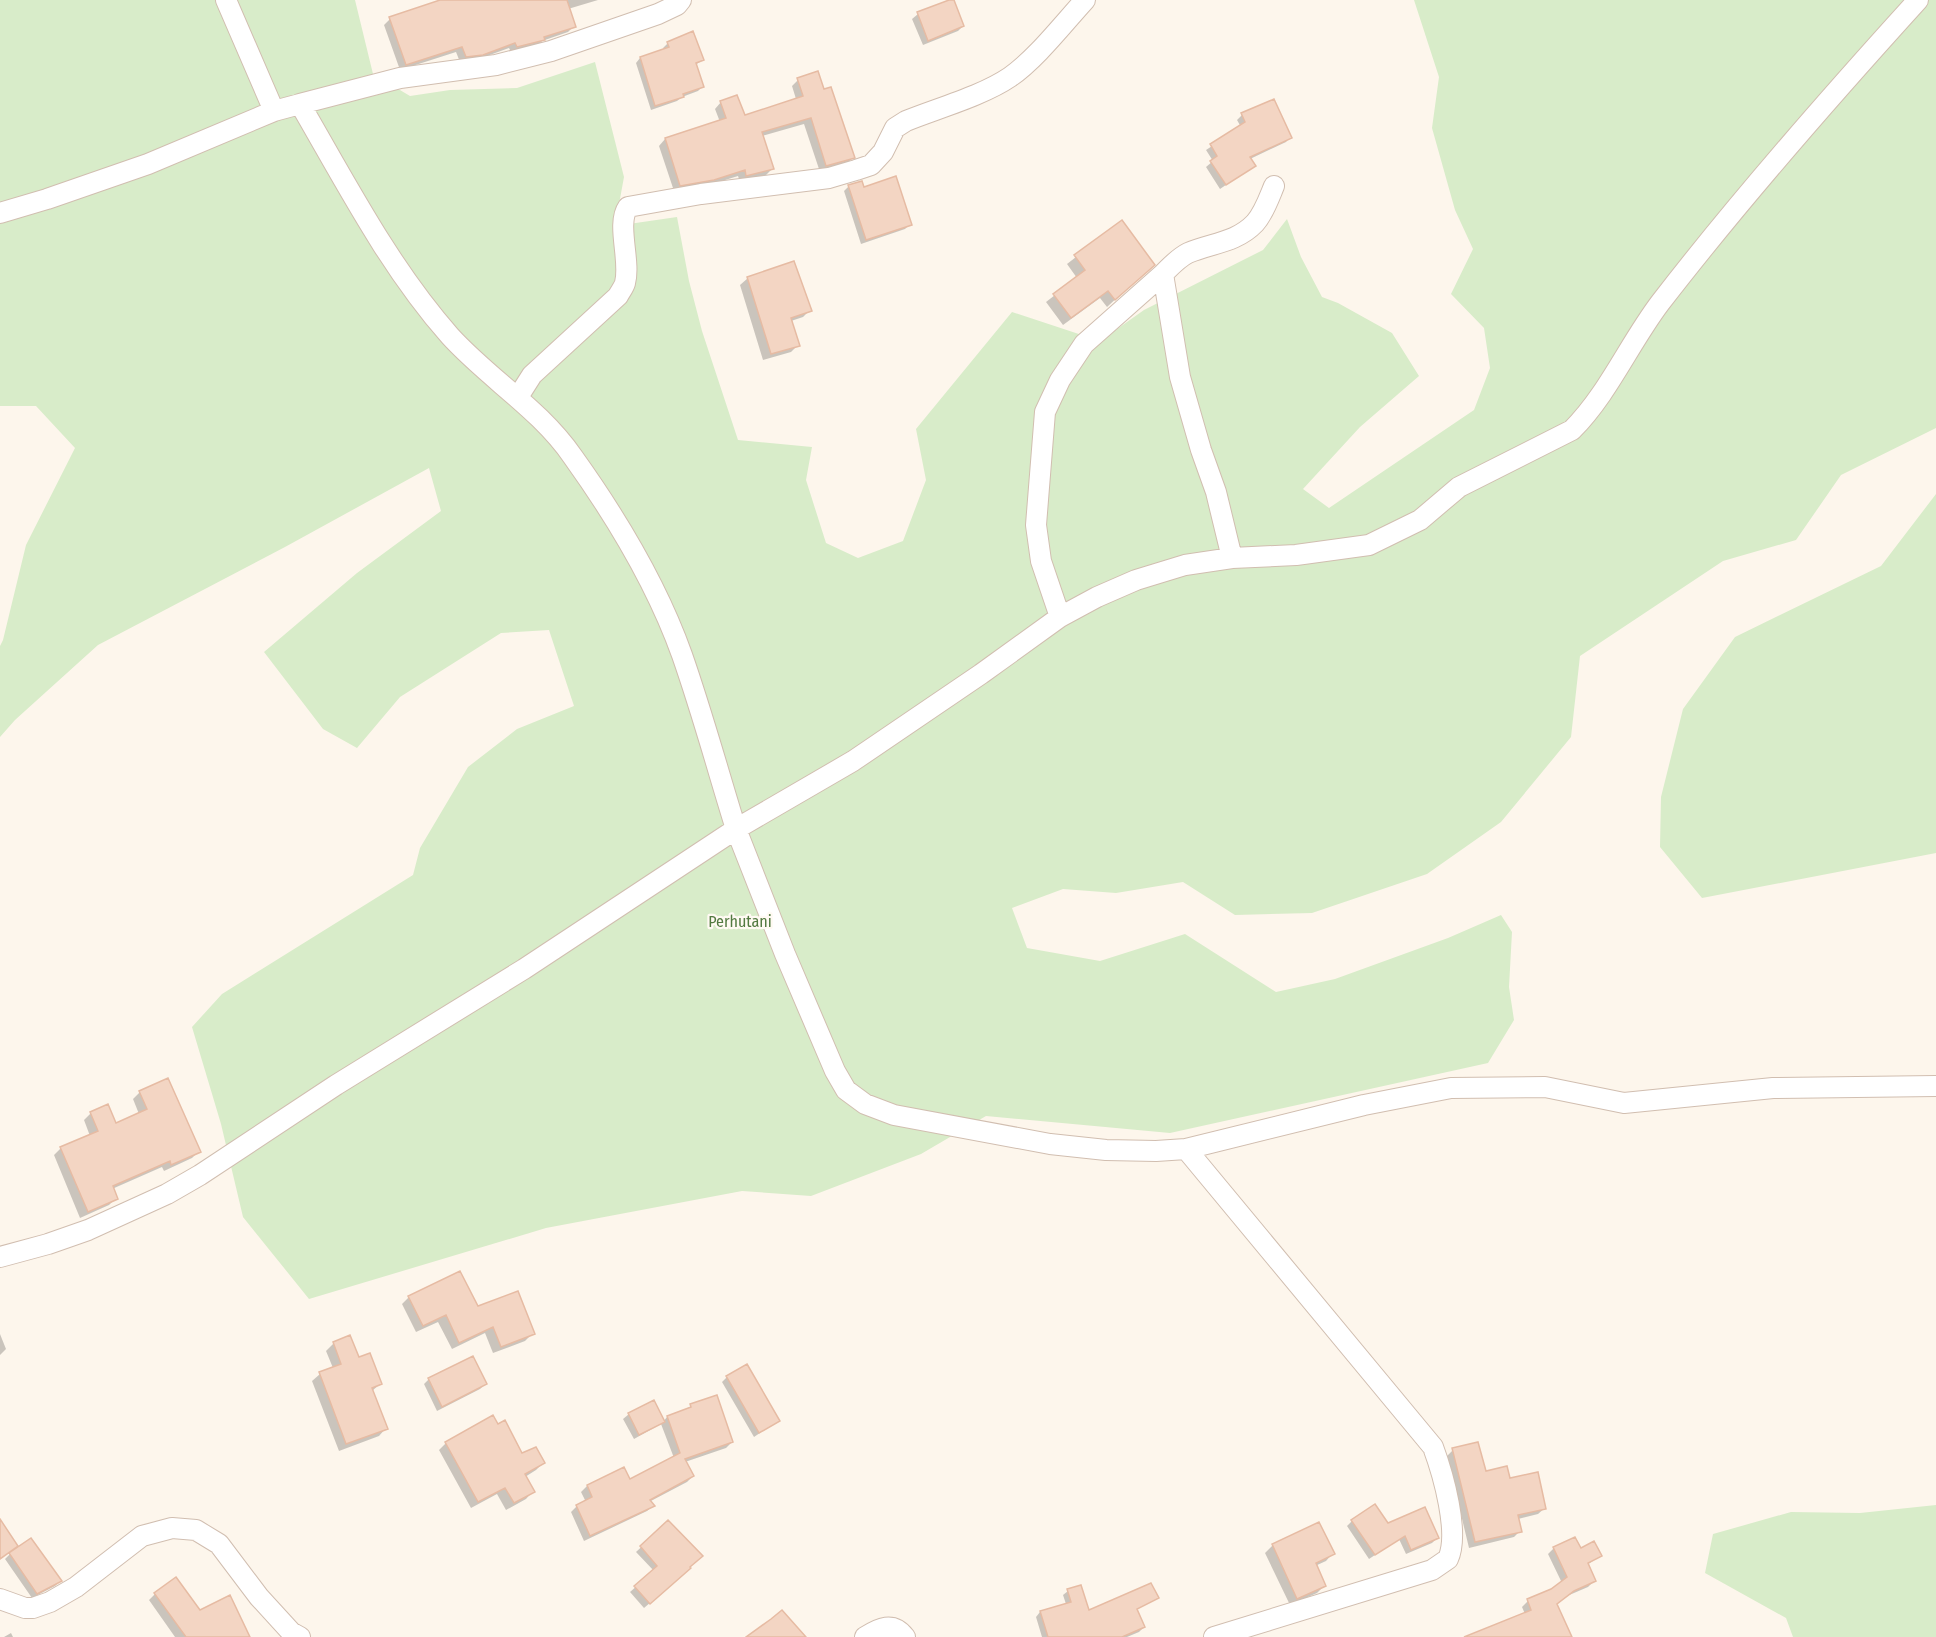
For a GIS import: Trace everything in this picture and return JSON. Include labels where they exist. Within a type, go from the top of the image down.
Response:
[{"type":"street","points":[[226,0],[274,111]]},
{"type":"street","points":[[0,213],[148,164],[274,111],[400,78],[495,64],[551,51],[658,14],[677,5],[681,0]]},
{"type":"street","points":[[518,397],[532,375],[618,296],[625,284],[627,253],[623,221],[628,207],[829,178],[871,165],[883,153],[895,128],[906,121],[992,87],[1023,67],[1084,0]]},
{"type":"street","points":[[0,1257],[88,1230],[167,1194],[200,1175],[336,1085],[524,969],[736,829],[853,761],[1060,617],[1097,597],[1136,580],[1185,565],[1232,558],[1296,555],[1369,545],[1420,520],[1459,487],[1572,430],[1601,393],[1658,306],[1725,220],[1918,0]]},
{"type":"street","points":[[300,104],[367,221],[403,274],[450,336],[546,424],[572,455],[645,571],[681,654],[736,829],[785,954],[834,1071],[846,1090],[865,1104],[894,1115],[1050,1144],[1106,1150],[1156,1151],[1186,1149],[1364,1105],[1451,1088],[1545,1087],[1624,1103],[1773,1088],[1936,1086]]},
{"type":"street","points":[[1060,617],[1041,561],[1036,525],[1045,412],[1060,380],[1084,344],[1178,259],[1189,253],[1218,245],[1247,231],[1262,213],[1274,186]]},
{"type":"street","points":[[1163,274],[1180,377],[1216,492],[1232,558]]},
{"type":"street","points":[[1186,1149],[1433,1447],[1443,1473],[1452,1541],[1448,1559],[1432,1570],[1214,1637]]},
{"type":"street","points":[[0,1599],[25,1608],[42,1605],[76,1587],[142,1536],[172,1528],[196,1530],[219,1544],[259,1597],[291,1632],[300,1637]]},
{"type":"street","points":[[865,1637],[880,1627],[900,1630],[905,1637]]},
{"type":"green space","name":"Perhutani","points":[[0,0],[355,0],[373,74],[410,96],[450,90],[517,88],[595,62],[624,177],[615,226],[677,217],[689,281],[702,331],[738,440],[812,447],[806,480],[826,543],[858,558],[903,541],[926,480],[916,429],[1012,312],[1100,341],[1144,310],[1263,250],[1287,219],[1301,257],[1322,297],[1338,303],[1392,333],[1419,376],[1360,427],[1303,489],[1329,508],[1474,410],[1490,368],[1484,328],[1451,294],[1473,249],[1455,210],[1432,128],[1439,77],[1414,0],[1936,0],[1936,428],[1841,475],[1796,540],[1723,561],[1580,656],[1571,737],[1501,822],[1427,874],[1312,913],[1235,915],[1183,882],[1116,893],[1063,889],[1012,908],[1027,948],[1100,961],[1185,934],[1276,992],[1335,979],[1448,938],[1501,915],[1512,932],[1509,987],[1514,1020],[1488,1063],[1170,1133],[986,1116],[921,1154],[811,1196],[742,1191],[546,1228],[309,1299],[243,1217],[221,1124],[192,1027],[222,994],[413,875],[420,848],[468,767],[517,729],[574,706],[549,630],[501,633],[400,697],[357,748],[323,729],[264,652],[357,573],[441,511],[429,468],[98,645],[15,720],[0,737],[0,646],[26,545],[75,448],[36,406],[0,406]]},
{"type":"green space","points":[[1936,494],[1936,853],[1702,898],[1660,847],[1661,797],[1683,709],[1735,637],[1881,566]]},
{"type":"green space","points":[[1936,1505],[1936,1637],[1793,1637],[1786,1618],[1705,1573],[1713,1534],[1791,1512],[1860,1513]]},
{"type":"building","points":[[440,0],[567,0],[576,27],[544,37],[545,40],[517,47],[515,43],[483,55],[466,57],[462,47],[406,65],[389,17]]},
{"type":"building","points":[[954,0],[964,26],[928,41],[917,12]]},
{"type":"building","points":[[693,31],[704,60],[696,63],[704,87],[683,94],[684,97],[655,106],[640,57],[669,47],[667,42]]},
{"type":"building","points":[[818,71],[824,89],[831,87],[855,158],[826,166],[811,118],[762,132],[774,169],[746,176],[745,170],[714,180],[680,186],[665,138],[726,118],[720,101],[737,95],[745,115],[803,96],[797,78]]},
{"type":"building","points":[[1274,99],[1292,138],[1250,157],[1256,166],[1226,185],[1210,161],[1217,156],[1210,144],[1245,122],[1241,113]]},
{"type":"building","points":[[896,176],[912,225],[866,240],[848,185],[862,181],[864,187]]},
{"type":"building","points":[[1122,220],[1155,265],[1115,300],[1108,291],[1071,318],[1053,294],[1085,270],[1074,255]]},
{"type":"building","points":[[794,261],[812,311],[791,318],[800,346],[771,354],[747,277]]},
{"type":"building","points":[[168,1078],[201,1152],[171,1165],[170,1161],[113,1186],[118,1199],[88,1212],[60,1147],[98,1131],[90,1112],[108,1104],[116,1123],[147,1109],[139,1091]]},
{"type":"building","points":[[460,1271],[478,1306],[518,1291],[535,1334],[501,1347],[493,1327],[459,1343],[446,1315],[423,1326],[408,1296]]},
{"type":"building","points":[[350,1335],[359,1357],[370,1353],[382,1384],[372,1388],[388,1429],[346,1444],[319,1372],[341,1364],[333,1342]]},
{"type":"building","points":[[473,1356],[487,1384],[442,1407],[428,1378]]},
{"type":"building","points":[[747,1364],[780,1421],[759,1433],[726,1376]]},
{"type":"building","points":[[717,1395],[733,1442],[685,1459],[694,1476],[650,1500],[655,1506],[590,1536],[576,1505],[592,1497],[587,1485],[624,1467],[630,1479],[680,1453],[667,1416],[691,1407],[690,1404]]},
{"type":"building","points":[[654,1400],[665,1422],[639,1435],[628,1413]]},
{"type":"building","points":[[493,1415],[498,1424],[505,1420],[522,1453],[536,1447],[545,1463],[525,1474],[535,1492],[514,1503],[505,1488],[478,1502],[445,1442]]},
{"type":"building","points":[[1478,1442],[1486,1471],[1507,1466],[1510,1478],[1538,1472],[1546,1509],[1518,1515],[1522,1532],[1475,1542],[1452,1448]]},
{"type":"building","points":[[1375,1504],[1388,1523],[1425,1507],[1439,1538],[1411,1550],[1405,1536],[1375,1555],[1351,1520]]},
{"type":"building","points":[[0,1519],[18,1546],[0,1559]]},
{"type":"building","points":[[668,1520],[703,1556],[650,1604],[634,1586],[657,1566],[640,1546]]},
{"type":"building","points":[[1319,1522],[1335,1554],[1316,1563],[1326,1586],[1297,1599],[1272,1544]]},
{"type":"building","points":[[1575,1537],[1581,1548],[1594,1541],[1602,1556],[1588,1563],[1596,1581],[1574,1591],[1557,1604],[1572,1637],[1464,1637],[1531,1610],[1527,1599],[1551,1589],[1567,1577],[1553,1547]]},
{"type":"building","points":[[31,1538],[62,1581],[37,1594],[9,1553]]},
{"type":"building","points":[[176,1577],[200,1610],[230,1595],[250,1637],[186,1637],[154,1593]]},
{"type":"building","points":[[1151,1583],[1159,1598],[1137,1609],[1145,1627],[1122,1637],[1048,1637],[1040,1611],[1071,1602],[1067,1589],[1081,1585],[1089,1610]]},
{"type":"building","points":[[782,1610],[806,1637],[746,1637],[771,1619]]}]
